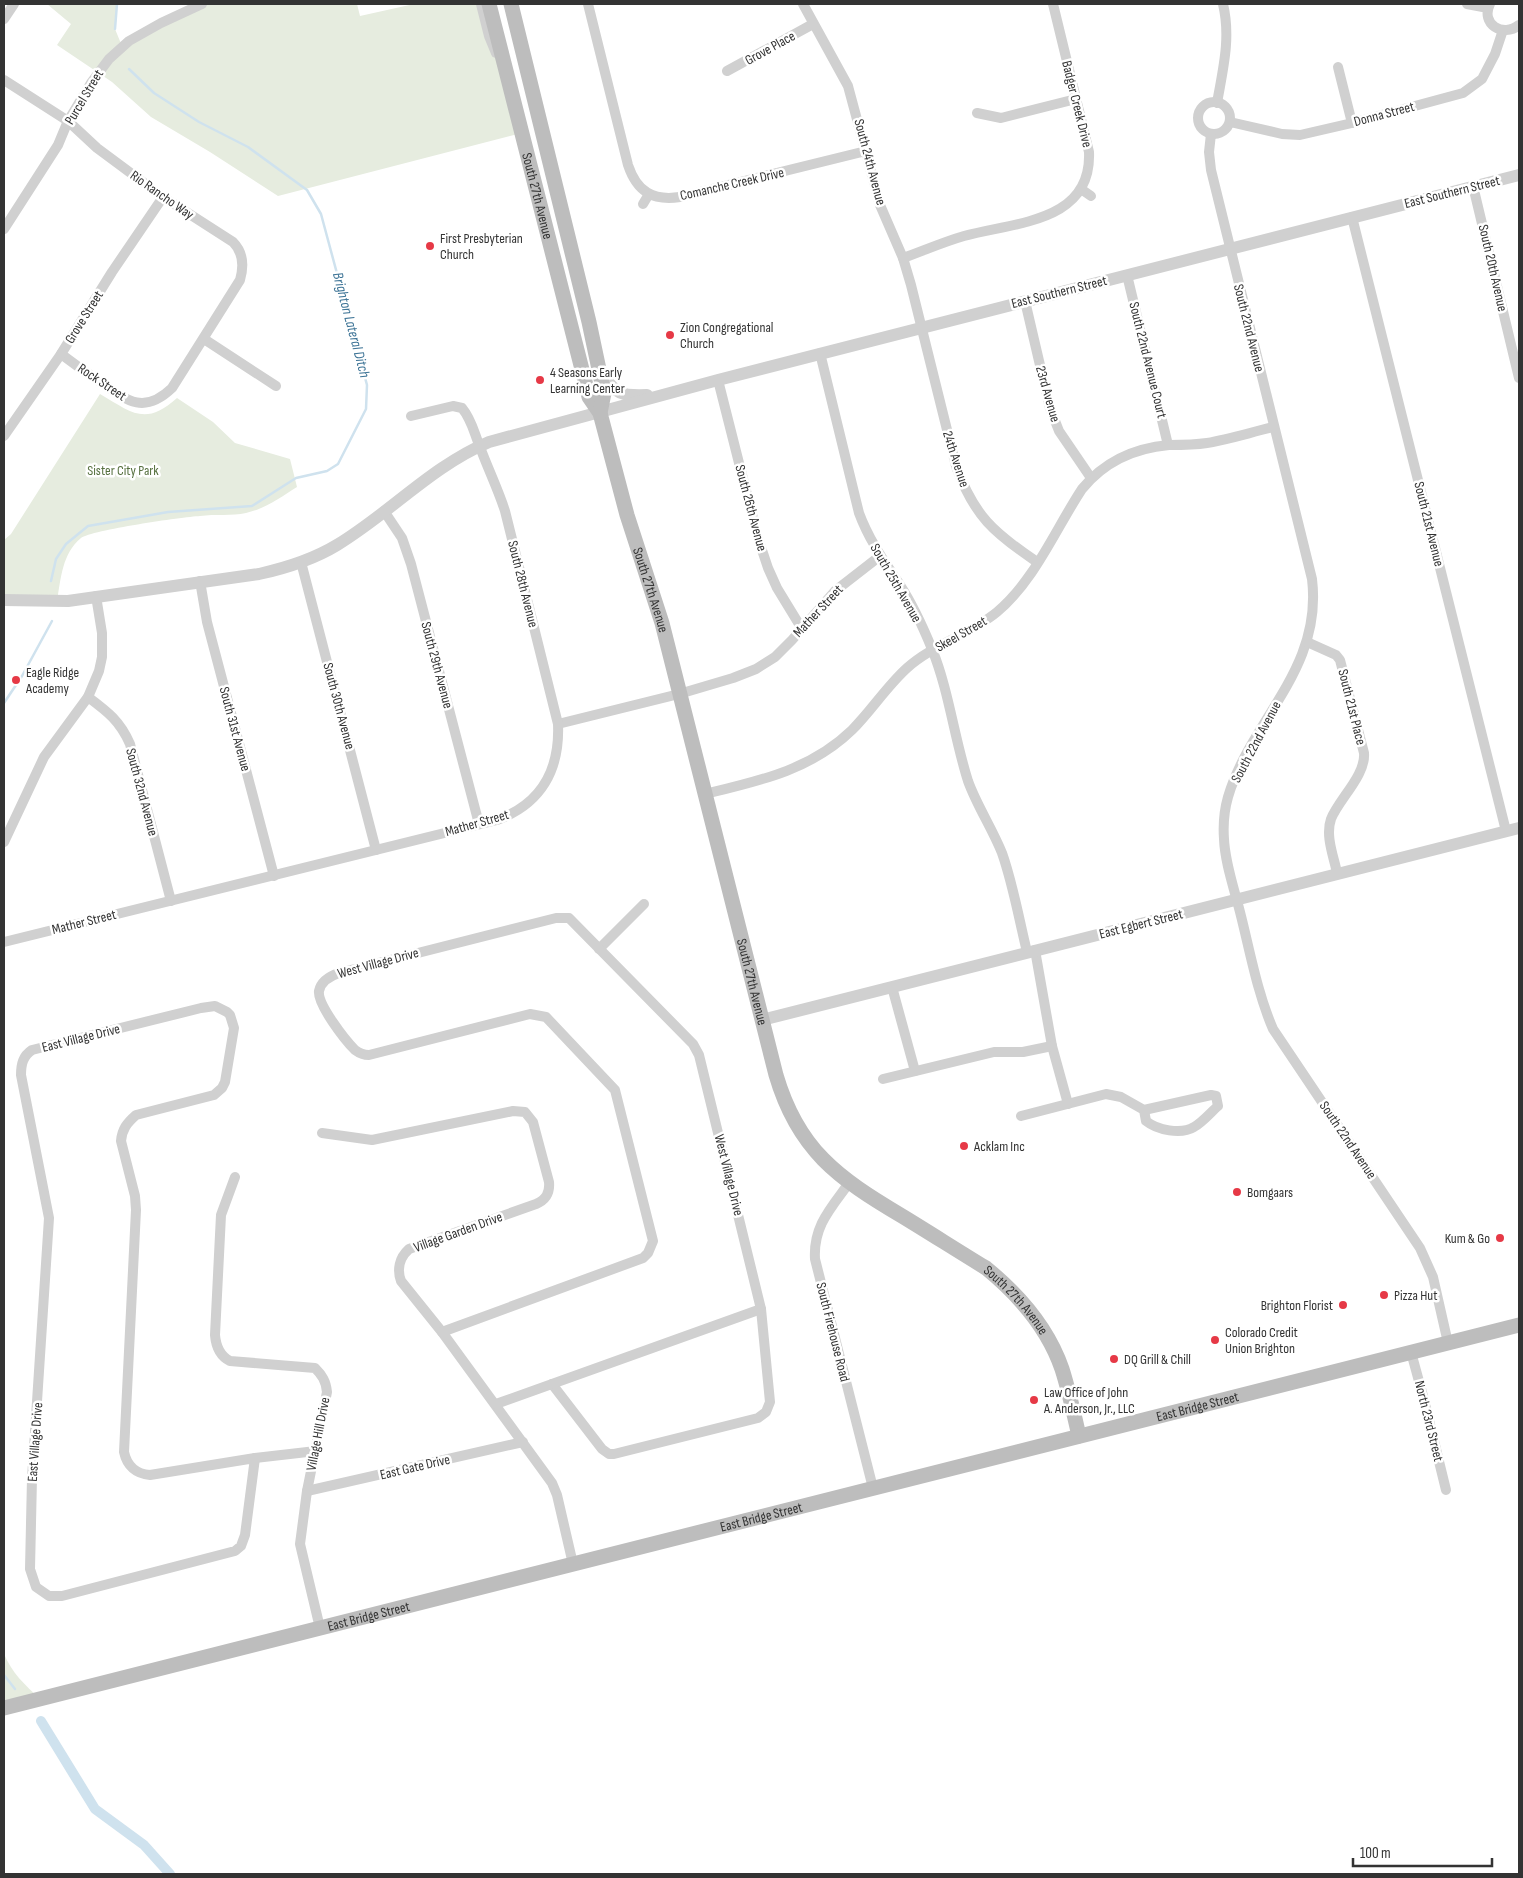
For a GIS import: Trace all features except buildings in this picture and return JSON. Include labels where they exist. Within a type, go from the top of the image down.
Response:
[{"type":"main road","name":"South 27th Avenue","points":[[513,4],[589,322],[604,393],[600,413]]},
{"type":"main road","name":"South 27th Avenue","points":[[486,6],[510,86],[589,397],[600,413],[627,515],[662,624],[779,1086],[794,1121],[828,1165],[849,1183],[986,1268],[1016,1296],[1038,1323],[1056,1354],[1066,1382],[1079,1436]]},
{"type":"main road","name":"East Bridge Street","points":[[4,1708],[1519,1325]]},
{"type":"street","points":[[4,19],[14,4]]},
{"type":"street","name":"Purcel Street","points":[[4,229],[58,145],[68,121],[101,67],[124,45],[160,23],[202,4]]},
{"type":"street","points":[[486,6],[513,4]]},
{"type":"street","points":[[588,4],[628,165],[634,180],[649,194],[643,204]]},
{"type":"street","name":"South 24th Avenue","points":[[803,4],[848,86],[880,205],[903,258],[922,327]]},
{"type":"street","name":"Badger Creek Drive","points":[[903,258],[964,236],[1049,215],[1068,204],[1081,189],[1088,170],[1089,152],[1052,4]]},
{"type":"street","points":[[1217,103],[1227,38],[1223,4]]},
{"type":"street","points":[[1467,4],[1489,6],[1489,20],[1497,28],[1509,30],[1519,25]]},
{"type":"street","name":"Grove Place","points":[[727,71],[813,24]]},
{"type":"street","name":"Donna Street","points":[[1230,122],[1282,134],[1300,135],[1463,93],[1482,79],[1495,54],[1503,30]]},
{"type":"street","points":[[1338,67],[1352,123]]},
{"type":"street","name":"Rio Rancho Way","points":[[4,80],[68,121],[97,148],[163,197],[233,242],[241,254],[243,267],[240,280],[204,339]]},
{"type":"street","points":[[977,113],[1001,118],[1076,99]]},
{"type":"street","points":[[1217,103],[1226,108],[1229,113],[1230,122],[1224,131],[1219,134],[1211,134],[1200,126],[1199,116],[1204,106],[1217,103]]},
{"type":"street","name":"South 22nd Avenue","points":[[1211,134],[1209,152],[1211,170],[1312,579],[1313,610],[1307,642],[1292,677],[1241,766],[1228,798],[1224,823],[1224,840],[1259,988],[1273,1029],[1420,1248],[1433,1277],[1448,1343]]},
{"type":"street","name":"Comanche Creek Drive","points":[[649,194],[666,198],[680,197],[866,151]]},
{"type":"street","name":"East Southern Street","points":[[4,600],[68,600],[259,574],[280,569],[301,562],[336,545],[384,512],[442,468],[479,446],[512,435],[1024,300],[1519,175]]},
{"type":"street","name":"South 20th Avenue","points":[[1473,186],[1519,378]]},
{"type":"street","points":[[1081,189],[1092,196]]},
{"type":"street","name":"Grove Street","points":[[4,436],[61,354],[112,272],[163,197]]},
{"type":"street","name":"South 21st Avenue","points":[[1352,217],[1506,831]]},
{"type":"street","name":"South 22nd Avenue Court","points":[[1127,275],[1168,445]]},
{"type":"street","name":"23rd Avenue","points":[[1024,300],[1050,408],[1059,431],[1091,478]]},
{"type":"street","name":"24th Avenue","points":[[922,327],[956,466],[970,499],[992,529],[1009,544],[1037,562]]},
{"type":"street","points":[[204,339],[276,386]]},
{"type":"street","name":"Rock Street","points":[[61,354],[124,399],[143,404],[164,397],[204,339]]},
{"type":"street","name":"South 25th Avenue","points":[[820,353],[859,513],[865,529],[880,556],[914,610],[932,650],[968,780],[995,836],[1005,863],[1031,951],[1052,1046],[1068,1104]]},
{"type":"street","points":[[598,368],[610,386],[622,394],[667,394]]},
{"type":"street","name":"South 26th Avenue","points":[[718,380],[765,560],[776,588],[802,629]]},
{"type":"street","name":"South 28th Avenue","points":[[411,416],[452,406],[462,408],[475,430],[479,446],[496,483],[505,511],[558,724]]},
{"type":"street","name":"Skeel Street","points":[[706,794],[780,774],[816,758],[852,730],[908,667],[932,650],[976,628],[997,612],[1029,576],[1071,506],[1091,478],[1107,465],[1124,456],[1144,449],[1168,445],[1206,443],[1274,427]]},
{"type":"street","name":"South 29th Avenue","points":[[384,512],[402,538],[411,564],[479,824]]},
{"type":"street","name":"Mather Street","points":[[4,942],[496,820],[516,812],[541,790],[547,780],[556,760],[559,738],[558,724],[679,694],[756,669],[774,657],[802,629],[835,591],[880,556]]},
{"type":"street","name":"South 30th Avenue","points":[[301,562],[376,850]]},
{"type":"street","name":"South 31st Avenue","points":[[200,582],[207,622],[274,876]]},
{"type":"street","points":[[4,842],[44,756],[88,698],[99,671],[102,657],[102,634],[96,596]]},
{"type":"street","name":"South 21st Place","points":[[1307,642],[1336,655],[1340,660],[1364,754],[1363,766],[1331,820],[1330,838],[1337,873]]},
{"type":"street","name":"South 32nd Avenue","points":[[88,698],[116,720],[130,744],[170,901]]},
{"type":"street","name":"East Egbert Street","points":[[762,1020],[1519,828]]},
{"type":"street","points":[[599,949],[644,904]]},
{"type":"street","name":"West Village Drive","points":[[442,1332],[643,1258],[648,1254],[653,1241],[617,1092],[546,1017],[536,1014],[363,1055],[354,1049],[321,1005],[320,987],[324,981],[339,973],[562,917],[572,919],[698,1050],[761,1309],[770,1402],[766,1412],[758,1418],[608,1454],[595,1442],[552,1384]]},
{"type":"street","points":[[892,987],[915,1071]]},
{"type":"street","name":"East Village Drive","points":[[255,1458],[245,1535],[240,1546],[235,1551],[62,1596],[44,1594],[34,1584],[30,1569],[32,1478],[49,1218],[22,1074],[24,1058],[32,1050],[209,1006],[222,1008],[230,1015],[234,1028],[227,1076],[220,1091],[214,1095],[136,1115],[127,1122],[122,1134],[135,1196],[136,1210],[124,1452],[130,1467],[150,1475],[255,1458],[316,1451]]},
{"type":"street","points":[[883,1079],[994,1052],[1023,1052],[1052,1046]]},
{"type":"street","points":[[1021,1116],[1106,1094],[1121,1096],[1144,1110],[1211,1095],[1216,1096],[1218,1100],[1218,1106],[1194,1128],[1180,1131],[1154,1128],[1146,1121],[1144,1110]]},
{"type":"street","name":"Village Garden Drive","points":[[322,1133],[372,1140],[513,1111],[521,1111],[529,1115],[533,1122],[549,1182],[550,1188],[545,1198],[536,1204],[409,1249],[401,1261],[399,1274],[401,1281],[496,1404],[552,1483],[557,1495],[573,1564]]},
{"type":"street","name":"Village Hill Drive","points":[[235,1177],[220,1215],[215,1340],[221,1355],[230,1361],[315,1368],[326,1382],[327,1392],[307,1492],[300,1544],[320,1628]]},
{"type":"street","name":"South Firehouse Road","points":[[849,1183],[818,1230],[814,1247],[815,1259],[873,1488]]},
{"type":"street","points":[[496,1404],[761,1309]]},
{"type":"street","name":"North 23rd Street","points":[[1411,1352],[1424,1396],[1446,1490]]},
{"type":"street","name":"East Gate Drive","points":[[307,1492],[523,1442]]},
{"type":"green space","points":[[47,4],[117,4],[115,29],[122,46],[202,4],[357,4],[360,16],[414,4],[481,4],[522,133],[278,196],[151,117],[112,82],[57,45],[71,24]]},
{"type":"green space","name":"Sister City Park","points":[[100,394],[138,414],[156,412],[177,398],[213,422],[235,443],[290,459],[297,487],[266,506],[246,513],[175,519],[102,531],[81,538],[66,559],[61,575],[57,601],[4,600],[4,540],[11,534]]},
{"type":"green space","points":[[4,1654],[15,1673],[40,1699],[4,1708]]},
{"type":"waterway","name":"Brighton Lateral Ditch","points":[[115,29],[117,4]]},
{"type":"waterway","name":"Brighton Lateral Ditch","points":[[51,581],[56,559],[66,544],[88,526],[168,512],[252,506],[296,478],[327,471],[338,464],[366,409],[367,385],[321,214],[307,190],[248,147],[199,122],[154,93],[129,69]]},
{"type":"waterway","name":"Brighton Lateral Ditch","points":[[4,703],[22,676],[52,621]]},
{"type":"waterway","name":"Brighton Lateral Ditch","points":[[4,1675],[15,1689]]},
{"type":"waterway","name":"Brighton Lateral Ditch","points":[[41,1721],[95,1809],[144,1845],[170,1874]]},
{"type":"place","name":"First Presbyterian Church","points":[[430,246]]},
{"type":"place","name":"Zion Congregational Church","points":[[670,335]]},
{"type":"place","name":"4 Seasons Early Learning Center","points":[[540,380]]},
{"type":"place","name":"Eagle Ridge Academy","points":[[16,680]]},
{"type":"place","name":"Acklam Inc","points":[[964,1146]]},
{"type":"place","name":"Bomgaars","points":[[1237,1192]]},
{"type":"place","name":"Kum & Go","points":[[1500,1238]]},
{"type":"place","name":"Pizza Hut","points":[[1384,1295]]},
{"type":"place","name":"Brighton Florist","points":[[1343,1305]]},
{"type":"place","name":"Colorado Credit Union Brighton","points":[[1215,1340]]},
{"type":"place","name":"DQ Grill & Chill","points":[[1114,1359]]},
{"type":"place","name":"Law Office of John A. Anderson, Jr., LLC","points":[[1034,1400]]}]
